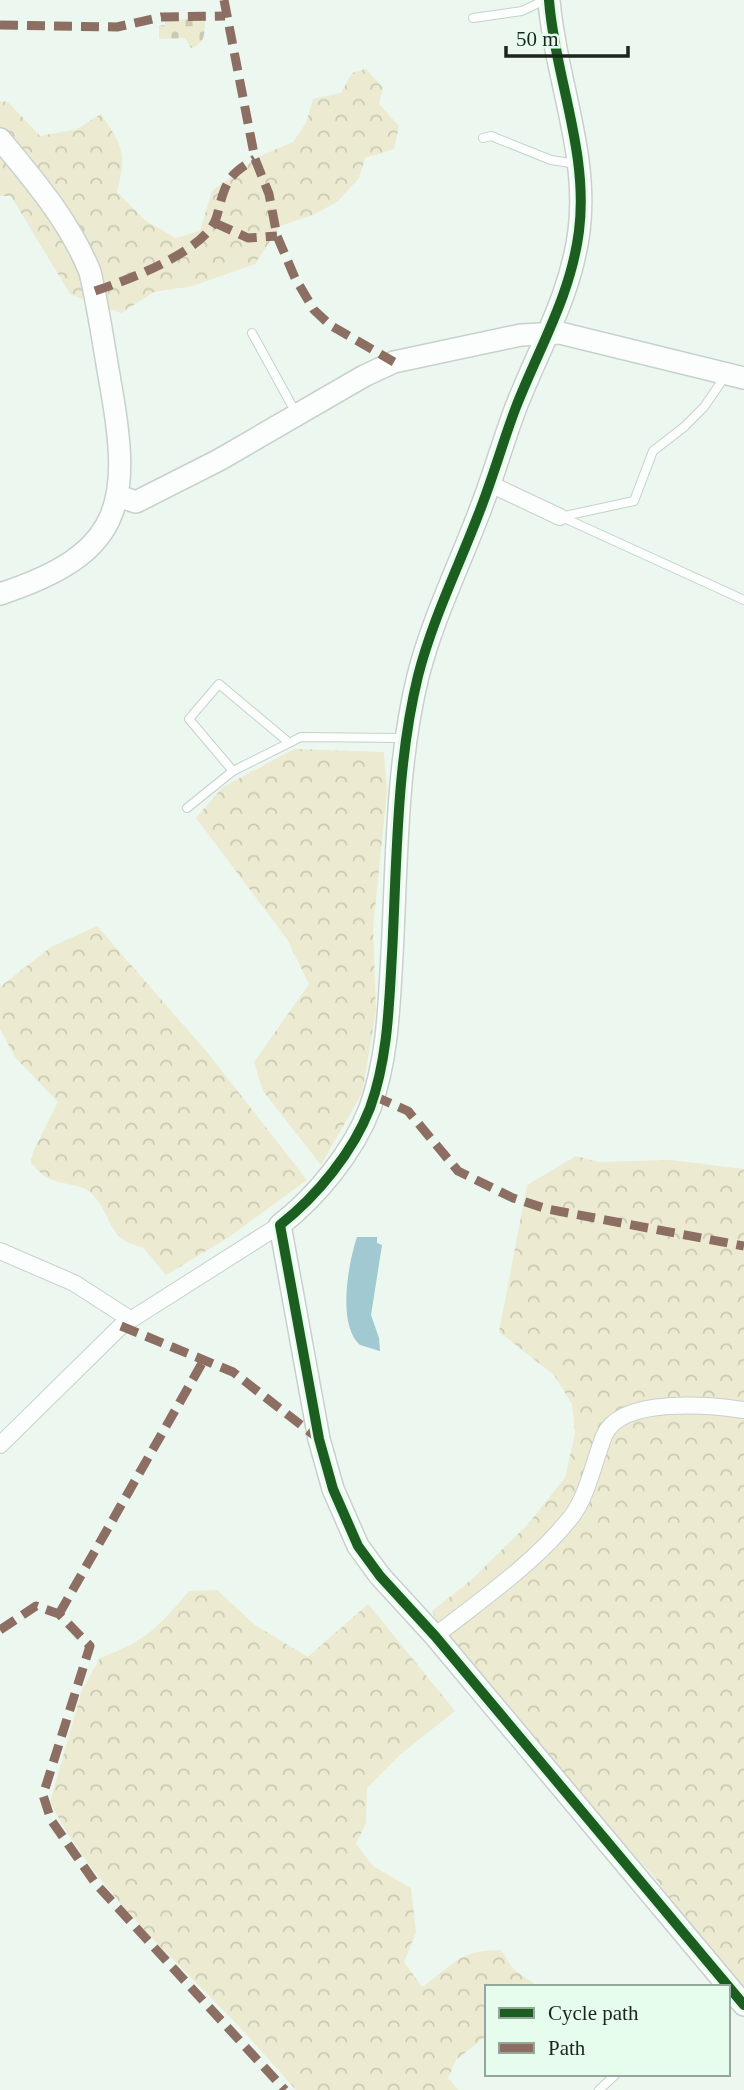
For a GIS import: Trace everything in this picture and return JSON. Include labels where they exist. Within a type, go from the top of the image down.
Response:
[{"type":"street","points":[[0,1445],[130,1319],[280,1225],[303,1207],[357,1135],[374,1096],[387,1028],[407,738],[427,649],[516,408],[549,332],[574,263],[581,201],[580,164],[552,40],[547,0]]},
{"type":"street","points":[[0,139],[44,193],[83,253],[90,272],[120,444],[118,496],[100,533],[66,568],[43,580],[0,594]]},
{"type":"street","points":[[118,496],[136,502],[219,460],[394,362],[549,332],[735,376]]},
{"type":"street","points":[[490,484],[560,516]]},
{"type":"street","points":[[280,1225],[319,1439],[333,1489],[358,1546],[380,1576],[435,1636],[723,1985]]},
{"type":"street","points":[[0,1251],[74,1283],[130,1319]]},
{"type":"street","points":[[435,1636],[499,1585],[573,1514],[604,1433],[616,1422],[628,1415],[664,1406],[700,1404],[744,1410]]},
{"type":"street","points":[[730,1992],[744,2005]]},
{"type":"lane","points":[[473,18],[522,11],[547,0]]},
{"type":"lane","points":[[483,138],[491,136],[551,160],[580,164]]},
{"type":"lane","points":[[252,333],[297,415]]},
{"type":"lane","points":[[560,516],[634,501],[653,451],[684,428],[735,376]]},
{"type":"lane","points":[[560,516],[744,600]]},
{"type":"lane","points":[[233,771],[189,719],[219,684],[287,741]]},
{"type":"lane","points":[[187,808],[233,771],[287,741],[302,737],[407,738]]},
{"type":"lane","points":[[599,2090],[614,2076]]},
{"type":"green space","points":[[165,19],[205,20],[202,41],[191,48],[185,38],[159,39],[159,26],[165,25]]},
{"type":"green space","points":[[366,69],[383,88],[379,104],[399,126],[394,149],[365,158],[359,178],[337,202],[315,214],[280,226],[255,264],[192,286],[154,292],[121,313],[70,294],[11,196],[0,196],[0,101],[8,102],[40,136],[77,129],[101,114],[121,151],[122,168],[117,192],[146,221],[176,238],[200,231],[212,191],[258,157],[293,142],[306,123],[313,99],[341,93],[352,73]]},
{"type":"green space","points":[[294,749],[384,752],[387,791],[373,929],[376,1011],[362,1093],[321,1165],[263,1091],[254,1062],[309,984],[287,939],[196,818],[223,787]]},
{"type":"green space","points":[[97,926],[207,1052],[307,1180],[229,1237],[166,1275],[143,1247],[131,1244],[117,1233],[93,1195],[77,1186],[48,1178],[31,1163],[33,1152],[58,1102],[15,1057],[0,1029],[0,987],[51,947]]},
{"type":"green space","points":[[576,1156],[599,1162],[671,1160],[744,1169],[744,1992],[704,1946],[656,1879],[451,1650],[432,1611],[470,1581],[527,1525],[565,1478],[575,1433],[572,1404],[554,1375],[499,1332],[527,1185]]},
{"type":"green space","points":[[217,1590],[255,1625],[308,1657],[368,1604],[455,1711],[401,1754],[367,1788],[366,1823],[356,1844],[373,1866],[411,1888],[416,1932],[404,1962],[422,1987],[466,1956],[501,1950],[513,1969],[536,1985],[485,1985],[485,2037],[456,2060],[448,2078],[458,2090],[296,2090],[105,1886],[50,1802],[82,1690],[100,1658],[150,1632],[189,1591]]},
{"type":"water","points":[[357,1237],[377,1237],[377,1243],[382,1245],[371,1315],[379,1338],[380,1351],[360,1345],[353,1336],[349,1323],[346,1294],[350,1262]]},
{"type":"marked path","points":[[224,0],[255,159],[269,194],[277,236],[295,278],[314,310],[330,325],[394,362]]},
{"type":"marked path","points":[[0,25],[117,27],[161,17],[225,16]]},
{"type":"marked path","points":[[95,291],[159,265],[204,236],[213,225],[228,182],[241,168],[255,159]]},
{"type":"marked path","points":[[215,223],[248,238],[277,236]]},
{"type":"marked path","points":[[374,1096],[408,1111],[458,1171],[513,1198],[547,1209],[744,1246]]},
{"type":"marked path","points":[[121,1326],[233,1372],[319,1439]]},
{"type":"marked path","points":[[59,1614],[205,1358]]},
{"type":"marked path","points":[[0,1630],[36,1606],[59,1614],[90,1646],[43,1795],[51,1820],[96,1884],[285,2090]]},
{"type":"cycle path","points":[[549,0],[579,173],[581,202],[575,255],[562,299],[516,407],[418,676],[401,779],[388,1012],[376,1089],[363,1124],[344,1157],[307,1201],[280,1225],[319,1439],[333,1489],[358,1546],[380,1576],[435,1636],[727,1985]]},
{"type":"cycle path","points":[[730,1988],[744,2005]]}]
